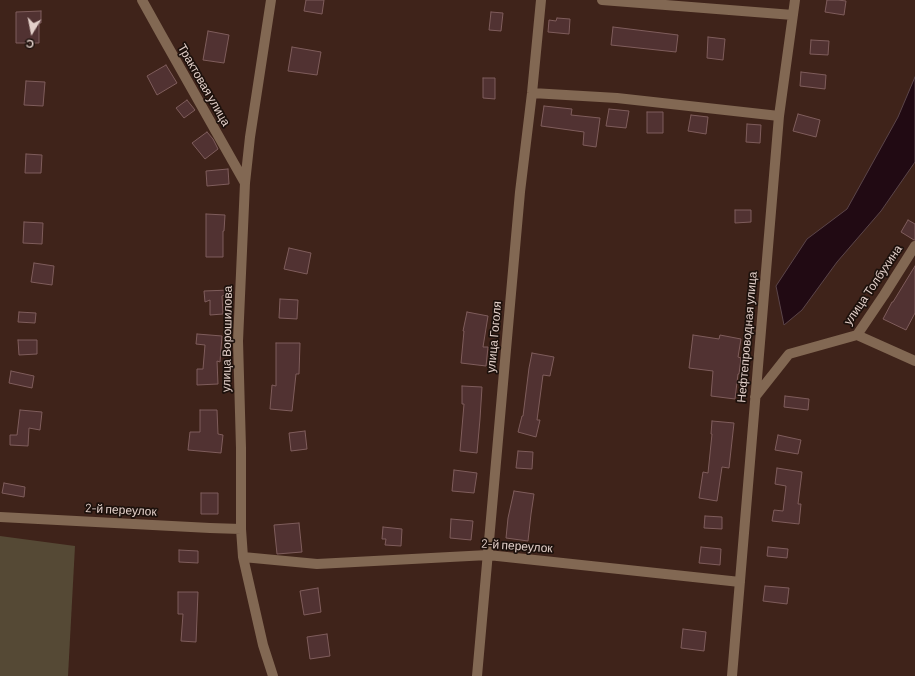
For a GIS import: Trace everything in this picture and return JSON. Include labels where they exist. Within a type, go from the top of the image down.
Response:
[{"type":"street","name":"Трактовая улица","points":[[142,0],[245,183]]},
{"type":"street","name":"улица Ворошилова","points":[[271,0],[250,137],[245,183],[238,342],[241,529],[243,557],[263,645],[273,676]]},
{"type":"street","name":"улица Гоголя","points":[[477,676],[520,192],[541,0]]},
{"type":"street","points":[[602,0],[793,15]]},
{"type":"street","name":"Нефтепроводная улица","points":[[732,676],[779,116],[795,0]]},
{"type":"street","points":[[532,93],[617,98],[779,116]]},
{"type":"street","name":"улица Толбухина","points":[[755,397],[789,354],[857,335],[915,246]]},
{"type":"street","points":[[857,335],[915,361]]},
{"type":"street","name":"2-й переулок","points":[[0,517],[241,529]]},
{"type":"street","name":"2-й переулок","points":[[243,557],[317,564],[488,555],[740,582]]},
{"type":"shaded area","points":[[915,77],[915,162],[881,211],[837,262],[802,310],[784,325],[776,286],[807,239],[847,209],[898,117]]},
{"type":"shaded area","points":[[0,536],[75,546],[68,676],[0,676]]},
{"type":"building","points":[[306,0],[324,0],[322,14],[304,11]]},
{"type":"building","points":[[827,0],[846,1],[844,15],[825,12]]},
{"type":"building","points":[[41,11],[41,23],[39,23],[39,43],[16,43],[16,12]]},
{"type":"building","points":[[491,12],[503,13],[501,31],[489,30]]},
{"type":"building","points":[[557,18],[570,19],[569,34],[548,32],[549,20],[556,21]]},
{"type":"building","points":[[613,27],[678,35],[676,52],[611,45]]},
{"type":"building","points":[[208,31],[229,35],[224,63],[203,60]]},
{"type":"building","points":[[708,37],[725,39],[723,60],[707,58]]},
{"type":"building","points":[[811,40],[829,41],[828,55],[810,54]]},
{"type":"building","points":[[292,47],[321,52],[317,75],[288,71]]},
{"type":"building","points":[[166,65],[177,83],[157,95],[147,76]]},
{"type":"building","points":[[801,72],[826,75],[825,89],[800,86]]},
{"type":"building","points":[[483,78],[495,78],[495,99],[483,98]]},
{"type":"building","points":[[26,81],[45,82],[43,106],[24,105]]},
{"type":"building","points":[[187,100],[195,110],[184,118],[176,108]]},
{"type":"building","points":[[544,106],[572,109],[571,115],[600,118],[596,147],[583,145],[584,132],[541,126]]},
{"type":"building","points":[[609,109],[629,111],[626,128],[606,126]]},
{"type":"building","points":[[647,112],[663,112],[663,133],[647,133]]},
{"type":"building","points":[[798,114],[820,120],[816,137],[793,131]]},
{"type":"building","points":[[691,115],[708,117],[706,134],[688,131]]},
{"type":"building","points":[[747,124],[761,125],[760,143],[746,142]]},
{"type":"building","points":[[207,132],[213,139],[218,149],[205,159],[192,143]]},
{"type":"building","points":[[26,154],[42,155],[41,173],[25,173]]},
{"type":"building","points":[[228,169],[229,184],[207,186],[206,171]]},
{"type":"building","points":[[735,210],[751,210],[751,222],[735,223]]},
{"type":"building","points":[[206,214],[225,215],[223,231],[223,257],[206,257]]},
{"type":"building","points":[[908,220],[915,224],[915,240],[901,232]]},
{"type":"building","points":[[24,222],[43,223],[42,244],[23,243]]},
{"type":"building","points":[[289,248],[311,253],[307,274],[284,269]]},
{"type":"building","points":[[34,263],[54,266],[52,285],[31,282]]},
{"type":"building","points":[[915,266],[915,313],[906,330],[883,319]]},
{"type":"building","points":[[230,290],[230,293],[222,296],[223,314],[210,315],[210,300],[205,302],[204,291]]},
{"type":"building","points":[[280,299],[298,300],[297,319],[279,318]]},
{"type":"building","points":[[19,312],[36,313],[35,323],[18,322]]},
{"type":"building","points":[[467,312],[488,316],[483,347],[488,347],[486,366],[461,363],[463,331]]},
{"type":"building","points":[[197,334],[222,336],[220,362],[217,361],[218,384],[197,385],[197,369],[203,369],[205,345],[196,344]]},
{"type":"building","points":[[693,335],[719,339],[720,335],[741,339],[738,357],[741,358],[735,399],[711,396],[713,371],[689,368]]},
{"type":"building","points":[[18,340],[37,340],[37,354],[19,355]]},
{"type":"building","points":[[276,343],[300,343],[299,374],[296,374],[292,411],[270,409],[272,385],[276,386]]},
{"type":"building","points":[[532,353],[554,357],[550,376],[543,375],[537,420],[540,420],[536,437],[518,432],[523,416]]},
{"type":"building","points":[[11,371],[34,376],[32,388],[9,383]]},
{"type":"building","points":[[462,386],[482,387],[477,453],[460,451],[464,404],[462,404]]},
{"type":"building","points":[[785,396],[809,399],[808,410],[784,407]]},
{"type":"building","points":[[20,410],[42,412],[40,430],[29,428],[28,446],[10,445],[10,435],[17,435]]},
{"type":"building","points":[[200,410],[217,410],[218,434],[223,435],[221,453],[188,450],[190,432],[200,432]]},
{"type":"building","points":[[712,421],[734,423],[729,468],[722,467],[717,501],[699,498],[703,472],[708,473]]},
{"type":"building","points":[[305,431],[307,449],[291,451],[289,433]]},
{"type":"building","points":[[778,435],[801,440],[798,454],[775,450]]},
{"type":"building","points":[[518,451],[533,452],[532,469],[516,468]]},
{"type":"building","points":[[777,468],[802,472],[798,504],[801,504],[799,524],[772,521],[774,510],[783,511],[786,486],[775,484]]},
{"type":"building","points":[[454,470],[477,473],[474,493],[452,491]]},
{"type":"building","points":[[4,483],[25,487],[24,497],[2,493]]},
{"type":"building","points":[[514,491],[534,494],[528,541],[506,538],[508,518]]},
{"type":"building","points":[[201,493],[218,493],[218,514],[201,514]]},
{"type":"building","points":[[705,516],[722,517],[722,529],[704,528]]},
{"type":"building","points":[[451,519],[473,521],[471,540],[450,538]]},
{"type":"building","points":[[299,523],[302,552],[277,554],[274,525]]},
{"type":"building","points":[[383,527],[402,529],[401,546],[385,545],[386,539],[382,539]]},
{"type":"building","points":[[701,547],[721,549],[720,565],[699,563]]},
{"type":"building","points":[[768,547],[788,549],[787,558],[767,556]]},
{"type":"building","points":[[179,550],[198,551],[198,563],[179,562]]},
{"type":"building","points":[[765,586],[789,588],[787,604],[763,601]]},
{"type":"building","points":[[318,588],[321,612],[304,615],[300,591]]},
{"type":"building","points":[[178,592],[198,592],[196,642],[181,641],[183,614],[178,614]]},
{"type":"building","points":[[683,629],[706,632],[704,651],[681,648]]},
{"type":"building","points":[[327,634],[330,656],[310,659],[307,637]]}]
